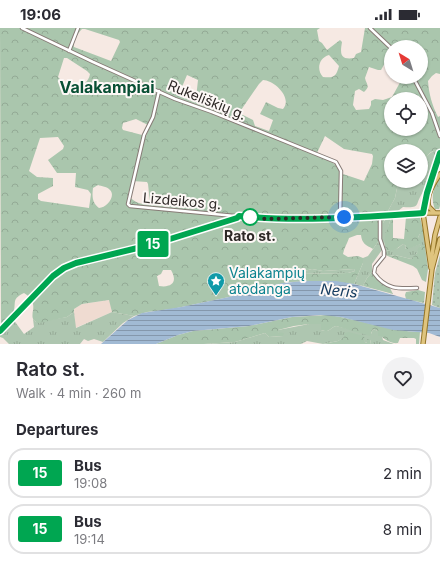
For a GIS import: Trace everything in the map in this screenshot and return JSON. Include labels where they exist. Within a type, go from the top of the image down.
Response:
[{"type":"main road","points":[[435,213],[428,208],[429,197],[434,183],[440,174]]},
{"type":"main road","points":[[432,269],[423,213],[440,213]]},
{"type":"main road","points":[[432,269],[431,262],[434,240],[440,217]]},
{"type":"main road","points":[[423,344],[432,269],[440,239]]},
{"type":"street","name":"Rukeliškių g.","points":[[22,28],[175,99],[212,112],[336,162],[341,171],[340,217]]},
{"type":"street","points":[[69,51],[78,28]]},
{"type":"street","points":[[370,28],[384,41]]},
{"type":"street","points":[[417,84],[432,113],[440,136]]},
{"type":"street","name":"Lizdeikos g.","points":[[158,91],[153,117],[144,135],[128,204],[130,206],[266,219],[423,213]]},
{"type":"street","points":[[423,213],[429,187],[439,162],[440,153]]},
{"type":"street","points":[[429,187],[429,197]]},
{"type":"street","points":[[380,215],[379,232],[384,256],[375,267],[374,273],[377,278],[392,288],[417,288]]},
{"type":"street","points":[[0,331],[47,282],[64,268],[76,263],[154,244],[237,218],[239,216]]},
{"type":"shaded area","points":[[110,300],[112,312],[75,328],[74,309],[82,304]]},
{"type":"green space","points":[[0,28],[320,28],[317,30],[319,41],[327,50],[340,40],[342,42],[342,55],[346,58],[354,58],[356,54],[361,52],[365,28],[440,28],[440,74],[436,73],[428,81],[432,104],[438,117],[440,116],[440,150],[431,152],[428,155],[428,144],[384,144],[384,188],[397,188],[395,198],[388,211],[347,214],[347,218],[386,217],[383,223],[378,223],[378,242],[373,249],[363,242],[361,235],[349,238],[343,254],[348,257],[358,256],[363,258],[363,263],[354,284],[318,281],[290,282],[251,290],[229,297],[172,309],[147,312],[134,316],[112,312],[109,300],[82,304],[74,309],[74,312],[67,317],[39,323],[33,318],[33,302],[24,293],[16,299],[14,311],[1,326]],"holes":[[[82,29],[119,40],[120,42],[111,61],[74,47],[75,40]],[[384,40],[428,40],[428,84],[399,84],[395,92],[428,92],[428,136],[384,136],[384,100],[375,99],[371,101],[369,109],[356,110],[353,105],[355,91],[359,89],[364,92],[367,88],[368,85],[365,78],[369,67],[381,70],[384,65]],[[329,55],[339,66],[336,75],[334,76],[323,77],[321,74],[319,67],[321,61]],[[64,58],[67,58],[90,74],[85,83],[81,85],[71,85],[58,77]],[[187,75],[198,80],[196,98],[189,99],[182,97],[179,94]],[[263,80],[277,86],[281,90],[286,100],[283,109],[266,102],[260,114],[273,120],[269,131],[255,126],[253,120],[239,113]],[[136,119],[150,126],[146,136],[123,130],[123,123]],[[325,136],[344,149],[372,154],[373,156],[372,164],[364,181],[340,174],[339,170],[334,164],[316,155]],[[58,137],[64,146],[63,149],[48,160],[57,173],[76,173],[75,187],[88,190],[91,194],[89,208],[41,201],[38,199],[38,194],[53,186],[53,178],[37,177],[29,171],[40,138]],[[132,181],[147,182],[150,203],[138,203],[128,195]],[[98,185],[106,187],[112,192],[108,204],[99,208],[97,206],[93,199],[93,188]],[[312,269],[323,271],[354,269],[355,271],[348,273],[298,274],[300,272]],[[163,270],[171,270],[174,281],[170,285],[159,286],[157,276],[161,274]]]},
{"type":"green space","points":[[435,150],[439,150],[428,184],[428,155]]},
{"type":"green space","points":[[440,176],[440,206],[439,209],[435,209],[433,192]]},
{"type":"green space","points":[[397,188],[426,188],[425,192],[423,192],[420,196],[417,205],[413,207],[403,207],[398,211],[388,211],[395,198]]},
{"type":"green space","points":[[391,217],[384,245],[386,250],[390,251],[403,244],[406,246],[405,249],[420,244],[418,237],[420,234],[424,234],[425,246],[421,246],[415,256],[411,259],[395,255],[390,257],[383,254],[382,250],[372,264],[372,272],[363,286],[354,284],[363,263],[363,258],[368,256],[378,242],[378,223],[383,223],[386,218]]},
{"type":"green space","points":[[391,217],[393,217],[393,238],[404,239],[406,217],[420,217],[424,234],[420,234],[418,237],[422,242],[421,244],[405,250],[406,246],[403,244],[393,250],[386,250],[384,242]]},
{"type":"green space","points":[[423,245],[425,246],[428,269],[426,282],[422,280],[417,269],[413,266],[390,257],[395,255],[411,259],[417,253],[418,248]]},
{"type":"green space","points":[[440,255],[440,308],[432,305],[435,273]]},
{"type":"green space","points":[[312,269],[323,271],[354,269],[355,271],[348,273],[298,274],[300,272]]},
{"type":"green space","points":[[372,272],[377,279],[390,288],[393,294],[363,286]]},
{"type":"green space","points":[[418,290],[425,292],[424,303],[406,299],[406,292]]},
{"type":"green space","points":[[74,312],[76,328],[112,312],[134,316],[123,323],[103,342],[94,339],[88,341],[84,339],[80,344],[9,344],[0,337],[0,332],[13,319],[24,334],[34,327],[33,319],[36,322],[67,317]]},
{"type":"green space","points":[[328,315],[385,327],[420,332],[419,344],[416,344],[416,339],[414,338],[400,338],[398,343],[391,342],[381,336],[378,336],[378,331],[373,329],[370,336],[336,326],[328,331],[324,331],[321,330],[321,324],[309,324],[278,330],[278,332],[284,333],[283,336],[269,337],[265,333],[235,342],[204,344],[156,344],[193,331],[249,326],[292,317]]},
{"type":"green space","points":[[309,324],[321,324],[321,330],[326,331],[336,326],[371,334],[373,329],[378,331],[378,335],[382,336],[383,340],[394,344],[370,344],[371,339],[367,343],[364,340],[345,337],[338,341],[323,344],[307,341],[301,344],[204,344],[235,342],[265,333],[269,337],[283,336],[278,332],[278,330]]},
{"type":"green space","points":[[349,332],[364,336],[365,342],[367,343],[367,339],[371,339],[370,344],[323,344],[338,341],[344,337],[344,333]]},
{"type":"water","name":"Neris","points":[[304,281],[336,281],[354,284],[440,308],[440,337],[429,333],[393,330],[341,317],[321,315],[292,317],[249,326],[193,331],[156,344],[101,344],[128,320],[142,313],[229,297],[251,290],[283,283]]},
{"type":"bus line","name":"15","points":[[0,331],[53,276],[64,268],[76,263],[154,244],[239,218],[239,216],[266,219],[423,213],[427,193],[440,153]]},
{"type":"place","name":"Rato st.","points":[[250,217]]},
{"type":"place","name":"Valakampių atodanga","points":[[216,296]]},
{"type":"district","name":"Valakampiai","points":[[107,87]]},
{"type":"route","points":[[250,217],[266,219],[344,217]]}]
